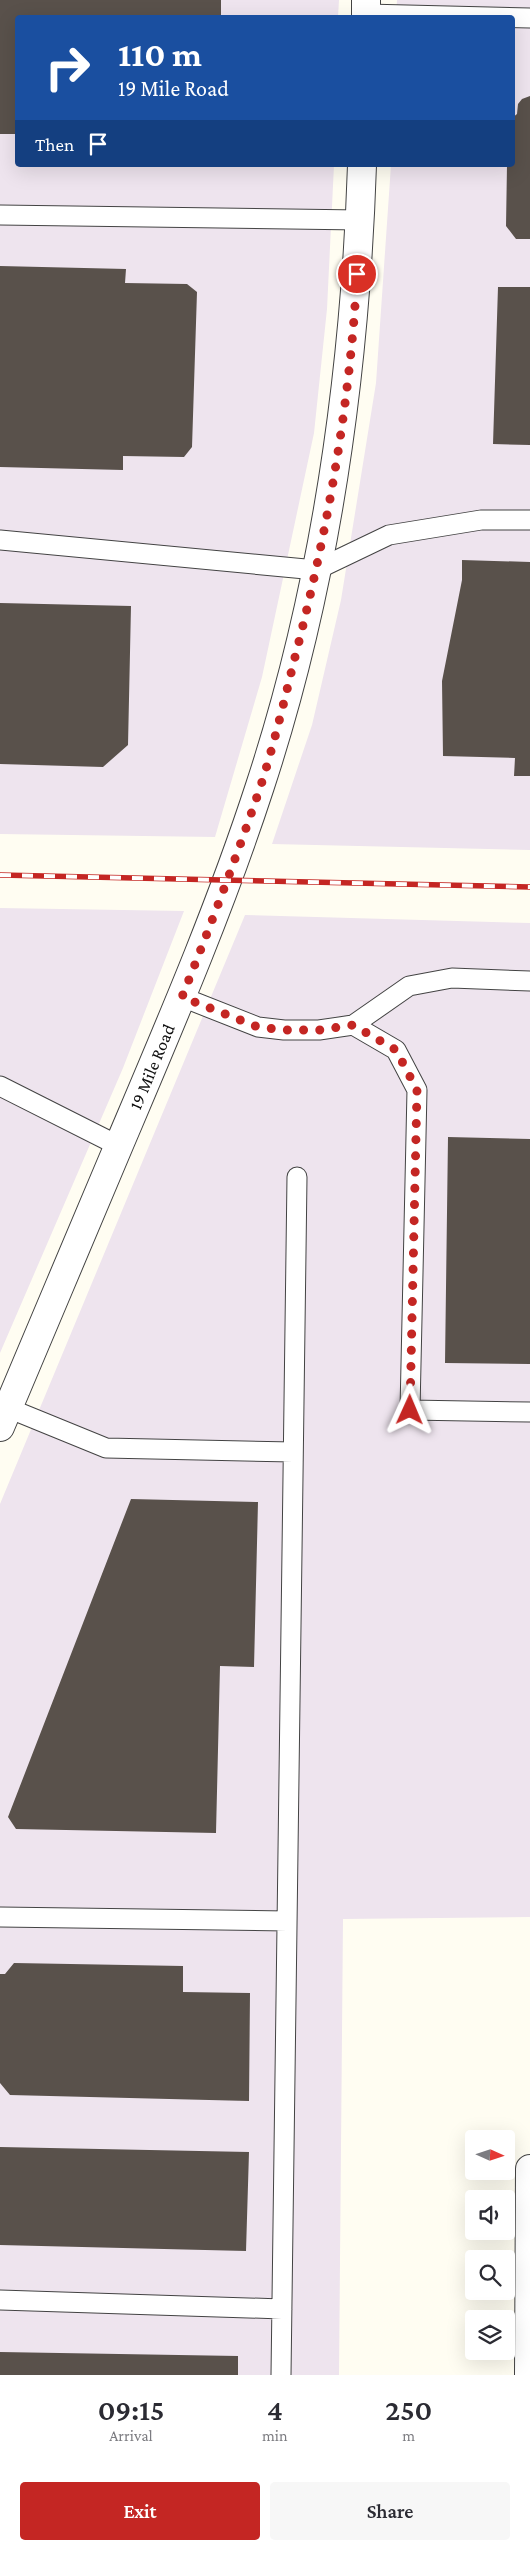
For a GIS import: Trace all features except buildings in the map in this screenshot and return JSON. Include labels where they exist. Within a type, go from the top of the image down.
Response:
[{"type":"street","name":"19 Mile Road","points":[[4,1417],[182,997],[228,880],[261,783],[284,701],[316,570],[331,496],[349,370],[362,167]]},
{"type":"street","points":[[530,2169],[530,2375]]},
{"type":"lane","points":[[366,10],[468,15]]},
{"type":"lane","points":[[515,17],[530,18]]},
{"type":"lane","points":[[0,215],[360,220]]},
{"type":"lane","points":[[0,540],[316,570],[389,535],[481,520],[530,520]]},
{"type":"lane","points":[[182,997],[258,1027],[284,1030],[320,1030],[353,1025],[409,986],[452,978],[530,981]]},
{"type":"lane","points":[[353,1025],[396,1050],[417,1090],[410,1410],[530,1412]]},
{"type":"lane","points":[[0,1086],[119,1146]]},
{"type":"lane","points":[[281,2375],[297,1177]]},
{"type":"lane","points":[[4,1417],[106,1448],[293,1452]]},
{"type":"lane","points":[[0,1917],[287,1921]]},
{"type":"lane","points":[[0,2300],[282,2309]]},
{"type":"shaded area","points":[[0,0],[339,0],[338,15],[15,15],[15,167],[334,167],[327,309],[314,433],[262,677],[215,837],[0,834]]},
{"type":"shaded area","points":[[397,0],[530,0],[530,850],[272,844],[312,725],[341,600],[376,383],[391,167],[515,167],[515,15],[396,15]]},
{"type":"shaded area","points":[[0,908],[184,911],[123,1068],[0,1353]]},
{"type":"shaded area","points":[[245,915],[530,923],[530,1917],[343,1919],[339,2375],[0,2375],[0,1504]]},
{"type":"railway","points":[[0,875],[530,887]]},
{"type":"route","points":[[357,274],[349,370],[340,442],[330,505],[301,634],[282,711],[261,783],[228,880],[182,997],[258,1027],[284,1030],[320,1030],[353,1025],[396,1050],[417,1090],[410,1410]]}]
